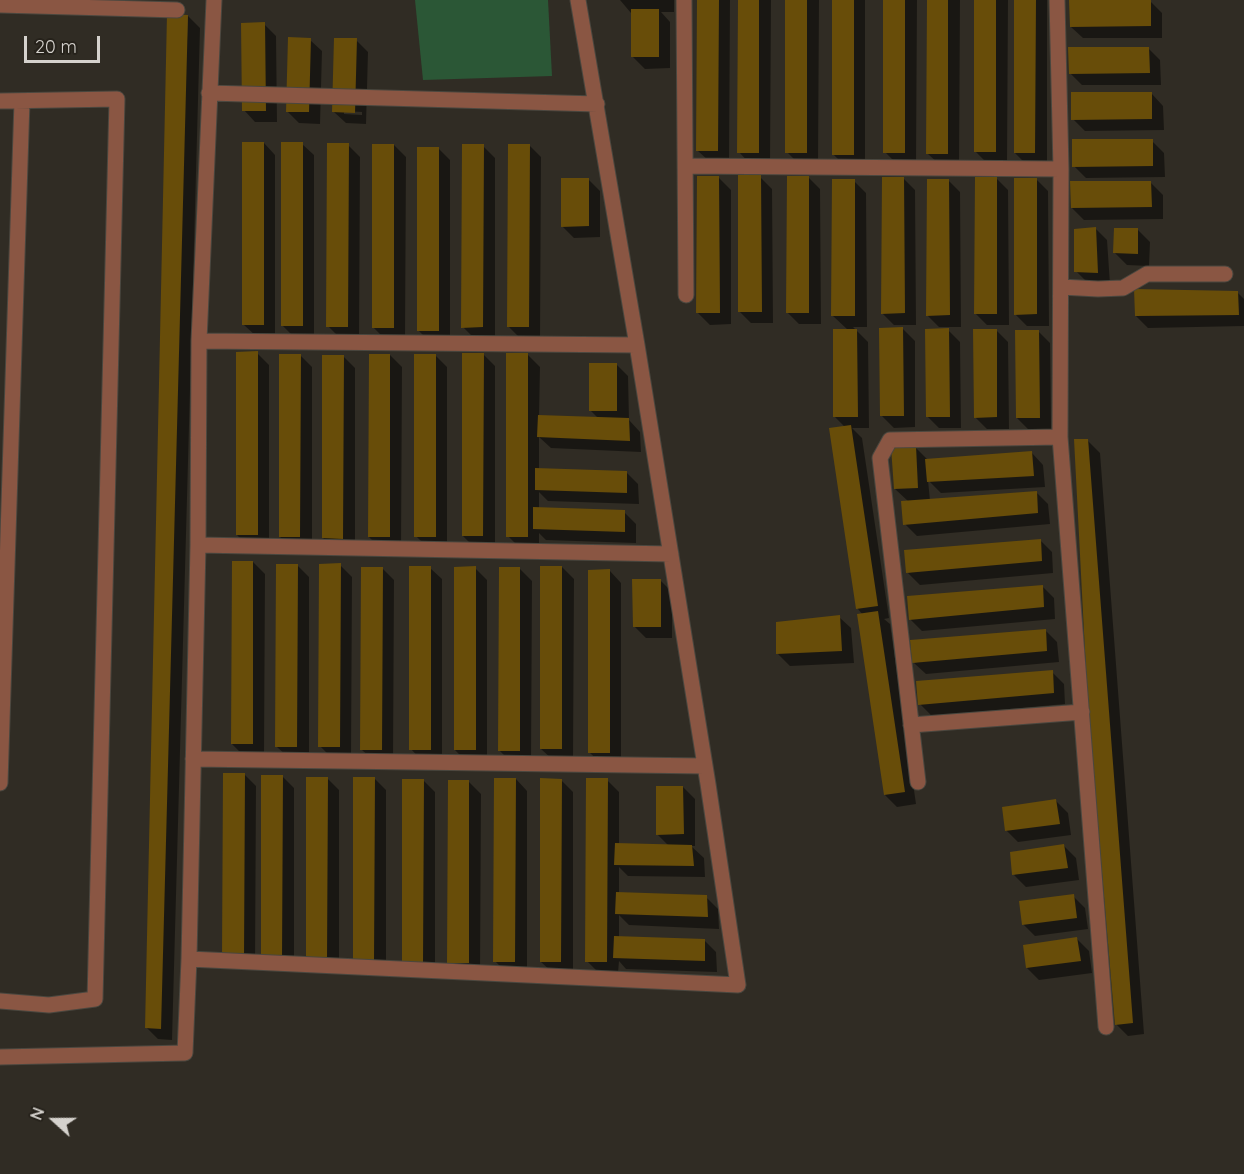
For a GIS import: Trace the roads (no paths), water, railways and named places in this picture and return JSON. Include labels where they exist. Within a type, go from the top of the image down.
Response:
[{"type":"street","points":[[0,1057],[185,1053],[198,545],[200,341],[214,0]]},
{"type":"street","points":[[189,959],[738,985],[638,345],[578,0]]},
{"type":"street","points":[[684,0],[686,295]]},
{"type":"street","points":[[1057,0],[1061,169],[1060,437],[1107,1027]]},
{"type":"street","points":[[0,5],[177,10]]},
{"type":"street","points":[[209,93],[597,104]]},
{"type":"street","points":[[0,101],[117,99],[95,999],[49,1005],[0,1001]]},
{"type":"street","points":[[0,783],[22,101]]},
{"type":"street","points":[[686,166],[1061,169]]},
{"type":"street","points":[[1061,287],[1123,288],[1147,274],[1226,274]]},
{"type":"street","points":[[200,341],[638,345]]},
{"type":"street","points":[[918,782],[880,458],[890,440],[1060,437]]},
{"type":"street","points":[[198,545],[671,554]]},
{"type":"street","points":[[911,725],[1082,712]]},
{"type":"street","points":[[193,759],[705,766]]}]
